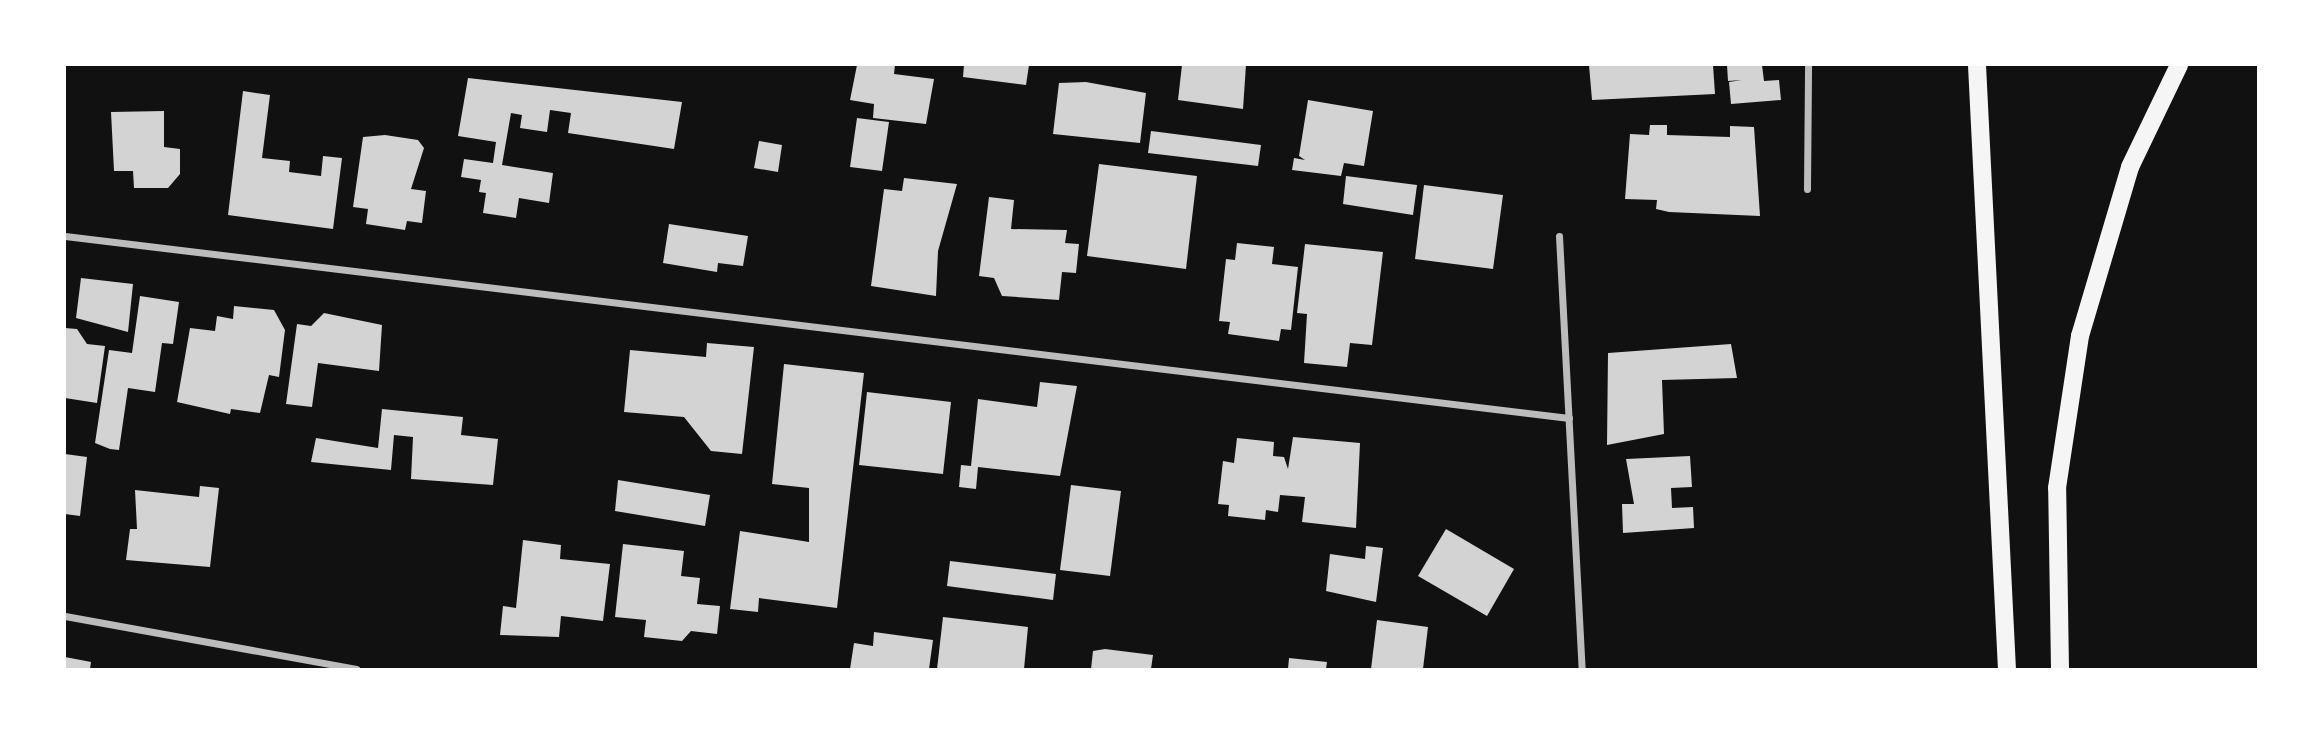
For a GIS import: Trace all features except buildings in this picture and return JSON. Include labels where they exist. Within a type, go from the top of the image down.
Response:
[{"type":"main road","points":[[1977,65],[2007,669]]},
{"type":"main road","points":[[2060,669],[2057,488],[2080,336],[2130,167],[2179,65]]},
{"type":"street","points":[[1807,189],[1808,65]]},
{"type":"street","points":[[65,236],[1569,418]]},
{"type":"street","points":[[1559,236],[1582,669]]},
{"type":"street","points":[[65,616],[355,669]]}]
